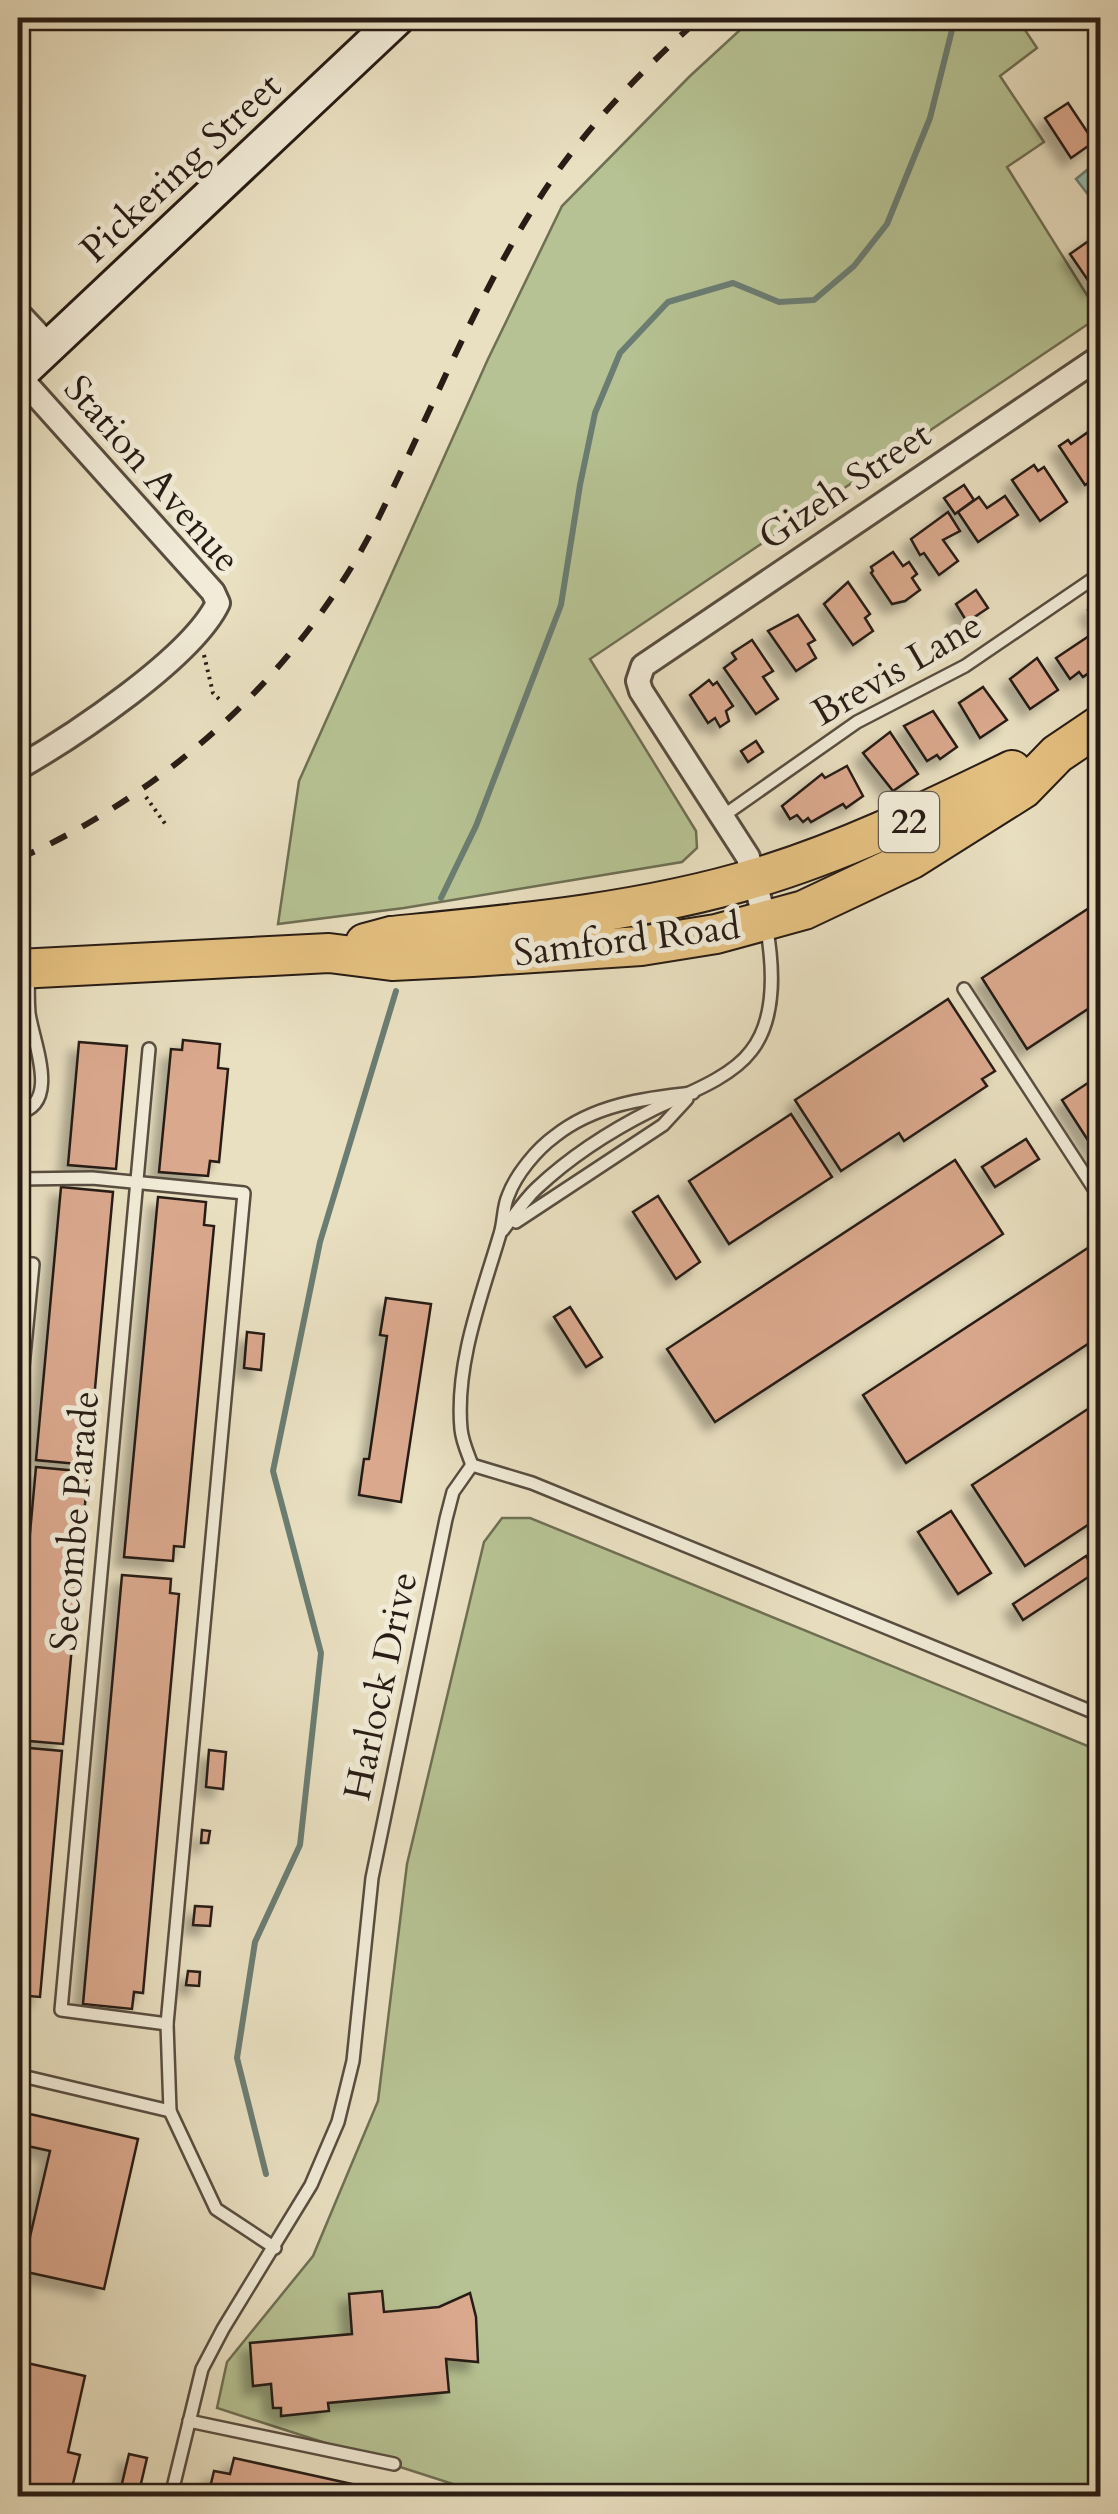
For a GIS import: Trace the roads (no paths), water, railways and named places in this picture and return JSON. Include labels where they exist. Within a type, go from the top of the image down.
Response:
[{"type":"main road","name":"Pickering Street","points":[[18,375],[398,18]]},
{"type":"main road","name":"Samford Road","points":[[24,969],[329,953],[392,961],[688,940],[766,922],[830,900],[912,859],[1023,789],[1057,754],[1100,726]]},
{"type":"main road","name":"Samford Road","points":[[329,953],[391,936],[620,908],[756,878],[900,826],[1010,770],[1057,754]]},
{"type":"street","points":[[18,313],[49,346]]},
{"type":"street","name":"Gizeh Street","points":[[723,816],[640,691],[638,682],[643,666],[1100,358]]},
{"type":"street","name":"Station Avenue","points":[[18,375],[213,592],[218,603],[202,628],[141,684],[61,743],[18,768]]},
{"type":"street","points":[[723,816],[748,857],[766,922]]},
{"type":"lane","name":"Brevis Lane","points":[[723,816],[857,722],[965,666],[1100,574]]},
{"type":"lane","points":[[500,1234],[536,1189],[574,1158],[653,1110],[692,1093],[746,1057],[761,1034],[772,978],[766,922]]},
{"type":"lane","points":[[18,1113],[27,1111],[39,1098],[42,1078],[24,969]]},
{"type":"lane","points":[[964,989],[1100,1198]]},
{"type":"lane","name":"Secombe Parade","points":[[149,1049],[60,2010],[167,2024]]},
{"type":"lane","points":[[692,1093],[655,1097],[593,1112],[552,1137],[527,1164],[508,1196],[500,1234],[476,1305],[460,1406],[461,1433],[472,1465],[549,1490],[1100,1715]]},
{"type":"lane","points":[[500,1234],[662,1126],[692,1093]]},
{"type":"lane","points":[[18,1178],[137,1181],[244,1194],[167,2024],[170,2111],[216,2209],[275,2248]]},
{"type":"lane","points":[[18,1263],[33,1264],[18,1418]]},
{"type":"lane","name":"Harlock Drive","points":[[171,2496],[202,2369],[312,2185],[338,2122],[353,2061],[372,1878],[446,1519],[454,1492],[472,1465]]},
{"type":"lane","points":[[18,2075],[170,2111]]},
{"type":"lane","points":[[188,2421],[394,2464]]},
{"type":"water","points":[[1087,170],[1100,182],[1100,195],[1093,201],[1076,179]]},
{"type":"waterway","points":[[441,898],[476,826],[561,605],[595,413],[620,353],[668,302],[733,283],[779,302],[814,300],[854,266],[887,224],[930,118],[955,18]]},
{"type":"waterway","points":[[266,2174],[237,2058],[255,1942],[300,1845],[321,1653],[273,1471],[320,1242],[396,991]]},
{"type":"railway","points":[[18,859],[74,831],[180,761],[272,674],[312,625],[379,517],[474,315],[539,199],[574,149],[614,103],[700,18]]}]
